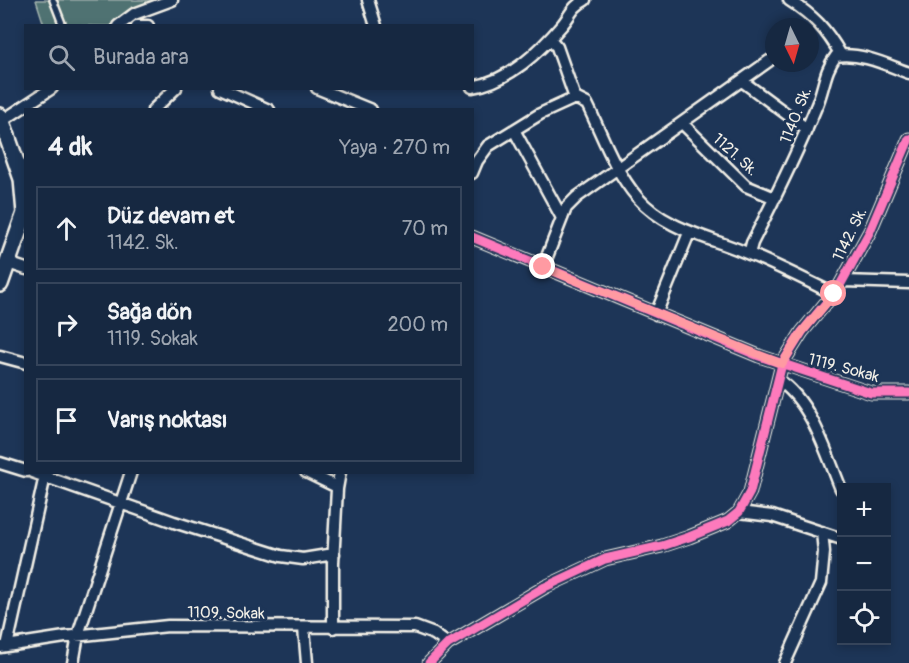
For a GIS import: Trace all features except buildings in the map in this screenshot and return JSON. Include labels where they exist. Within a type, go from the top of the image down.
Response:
[{"type":"street","points":[[120,24],[144,5],[172,0]]},
{"type":"street","points":[[368,0],[375,24]]},
{"type":"street","points":[[474,86],[501,77],[519,66],[550,39],[577,4],[585,0]]},
{"type":"street","points":[[789,0],[822,25],[841,55],[860,57],[909,73]]},
{"type":"street","points":[[550,39],[557,47],[575,98],[587,104],[618,168],[638,198],[668,222],[690,233],[749,254],[834,294]]},
{"type":"street","name":"1140. Sk.","points":[[749,254],[752,243],[776,198],[807,129],[818,103],[829,65],[836,56],[841,55]]},
{"type":"street","points":[[543,267],[566,208],[577,197],[765,64]]},
{"type":"street","points":[[742,81],[807,129]]},
{"type":"street","points":[[25,108],[49,90]]},
{"type":"street","points":[[155,108],[174,90]]},
{"type":"street","points":[[224,90],[264,108]]},
{"type":"street","points":[[322,90],[366,108]]},
{"type":"street","points":[[477,152],[540,114],[575,98]]},
{"type":"street","points":[[24,109],[2,125],[22,179],[24,191]]},
{"type":"street","name":"1121. Sk.","points":[[682,123],[746,186],[776,198]]},
{"type":"street","points":[[514,130],[562,218]]},
{"type":"street","name":"1142. Sk.","points":[[739,512],[750,492],[782,364],[802,332],[843,280],[870,231],[909,139]]},
{"type":"street","points":[[0,284],[24,216]]},
{"type":"street","points":[[656,314],[690,233]]},
{"type":"street","name":"1119. Sokak","points":[[474,238],[782,364],[871,393],[909,393]]},
{"type":"street","points":[[8,263],[24,268]]},
{"type":"street","points":[[843,280],[909,283]]},
{"type":"street","points":[[0,356],[24,362]]},
{"type":"street","points":[[778,381],[796,397],[811,418],[838,483]]},
{"type":"street","points":[[0,463],[24,470]]},
{"type":"street","points":[[38,474],[174,522],[281,556],[303,559],[334,554]]},
{"type":"street","points":[[73,663],[78,635],[130,474]]},
{"type":"street","points":[[310,474],[337,487]]},
{"type":"street","points":[[333,628],[334,554],[340,474]]},
{"type":"street","points":[[4,647],[45,476]]},
{"type":"street","points":[[429,663],[448,644],[545,587],[605,559],[662,546],[689,537],[728,521],[739,512],[772,516],[837,537]]},
{"type":"street","points":[[785,663],[820,583],[824,552],[822,531]]},
{"type":"street","name":"1109. Sokak","points":[[4,647],[78,635],[168,626],[415,627],[434,634],[448,644]]},
{"type":"street","points":[[304,628],[307,663]]},
{"type":"lane","points":[[53,0],[62,24]]},
{"type":"green space","points":[[36,0],[156,0],[140,6],[115,24],[44,24]]},
{"type":"cycle path","points":[[429,663],[448,644],[545,587],[605,559],[662,546],[689,537],[728,521],[739,512],[750,492],[782,364],[802,332],[839,287],[870,231],[909,139]]},
{"type":"cycle path","points":[[474,238],[759,356],[871,393],[909,393]]},
{"type":"route","points":[[543,267],[782,364],[802,332],[834,294]]}]
